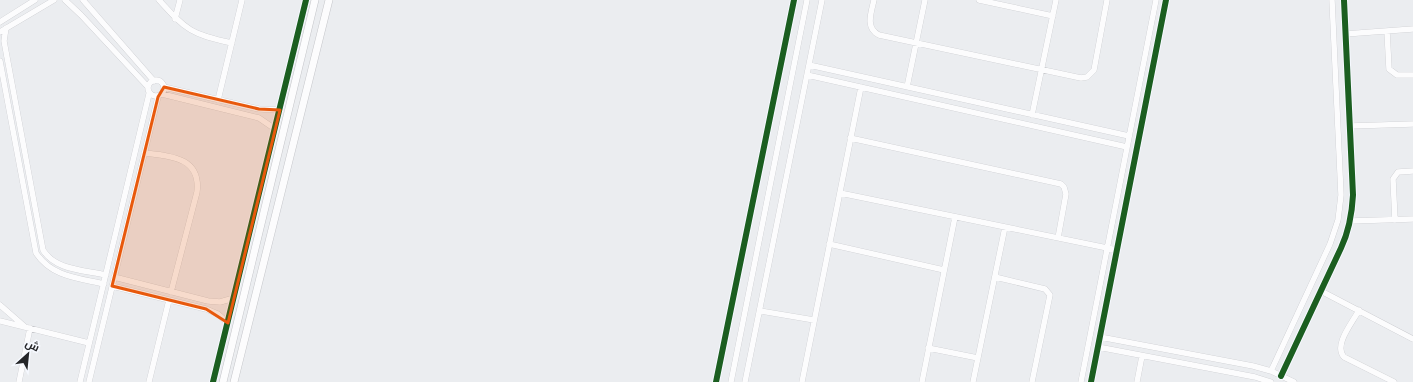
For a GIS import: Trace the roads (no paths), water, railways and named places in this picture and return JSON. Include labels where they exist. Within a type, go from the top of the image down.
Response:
[{"type":"main road","points":[[223,382],[315,0]]},
{"type":"main road","points":[[234,382],[329,0]]},
{"type":"street","points":[[0,22],[35,0]]},
{"type":"street","points":[[0,32],[54,0]]},
{"type":"street","points":[[65,0],[81,15],[148,87],[149,94],[80,382]]},
{"type":"street","points":[[82,0],[154,81],[161,82],[164,86],[259,110],[280,110]]},
{"type":"street","points":[[159,0],[175,19],[186,28],[199,35],[232,43]]},
{"type":"street","points":[[175,19],[180,0]]},
{"type":"street","points":[[218,100],[242,0]]},
{"type":"street","points":[[213,382],[306,0]]},
{"type":"street","points":[[716,382],[794,0]]},
{"type":"street","points":[[731,382],[807,0]]},
{"type":"street","points":[[745,382],[822,0]]},
{"type":"street","points":[[874,0],[870,21],[874,32],[879,35],[1081,78],[1090,75],[1095,66],[1108,0]]},
{"type":"street","points":[[907,87],[925,0]]},
{"type":"street","points":[[979,0],[1053,16]]},
{"type":"street","points":[[1032,115],[1056,0]]},
{"type":"street","points":[[1081,382],[1156,0]]},
{"type":"street","points":[[1091,382],[1166,0]]},
{"type":"street","points":[[1270,371],[1330,244],[1340,212],[1341,195],[1332,0]]},
{"type":"street","points":[[1281,376],[1345,240],[1350,221],[1353,195],[1344,0]]},
{"type":"street","points":[[6,28],[4,41],[43,250],[47,257],[54,263],[106,275]]},
{"type":"street","points":[[1345,34],[1413,29]]},
{"type":"street","points":[[1387,31],[1389,69],[1397,75],[1413,75]]},
{"type":"street","points":[[0,61],[36,253],[42,263],[51,270],[104,284]]},
{"type":"street","points":[[809,65],[1129,136]]},
{"type":"street","points":[[807,75],[1127,147]]},
{"type":"street","points":[[148,87],[154,81]]},
{"type":"street","points":[[89,382],[144,153],[160,95],[164,86]]},
{"type":"street","points":[[802,382],[860,87]]},
{"type":"street","points":[[149,94],[160,95],[259,118],[275,129]]},
{"type":"street","points":[[0,100],[6,96]]},
{"type":"street","points":[[1350,126],[1413,124]]},
{"type":"street","points":[[850,138],[1061,184],[1064,187],[1066,194],[1058,238]]},
{"type":"street","points":[[144,153],[172,157],[180,160],[192,169],[196,175],[197,192],[171,292]]},
{"type":"street","points":[[1395,220],[1393,179],[1398,172],[1413,171]]},
{"type":"street","points":[[840,192],[1117,250]]},
{"type":"street","points":[[922,382],[955,217]]},
{"type":"street","points":[[1350,221],[1413,219]]},
{"type":"street","points":[[974,382],[1005,227]]},
{"type":"street","points":[[829,244],[944,270]]},
{"type":"street","points":[[114,277],[208,301],[220,302],[234,298]]},
{"type":"street","points":[[995,277],[1045,289],[1050,295],[1032,382]]},
{"type":"street","points":[[112,286],[206,309],[218,314],[228,323]]},
{"type":"street","points":[[1321,291],[1413,339]]},
{"type":"street","points":[[149,382],[168,300]]},
{"type":"street","points":[[206,309],[208,301]]},
{"type":"street","points":[[0,305],[28,328]]},
{"type":"street","points":[[1359,310],[1340,345],[1341,352],[1344,357],[1394,382]]},
{"type":"street","points":[[760,311],[814,320]]},
{"type":"street","points":[[0,321],[89,343]]},
{"type":"street","points":[[19,382],[28,328]]},
{"type":"street","points":[[1100,337],[1253,366],[1270,371],[1294,382]]},
{"type":"street","points":[[928,348],[978,358]]},
{"type":"street","points":[[1098,348],[1255,377],[1271,382]]},
{"type":"street","points":[[1137,382],[1142,356]]}]
